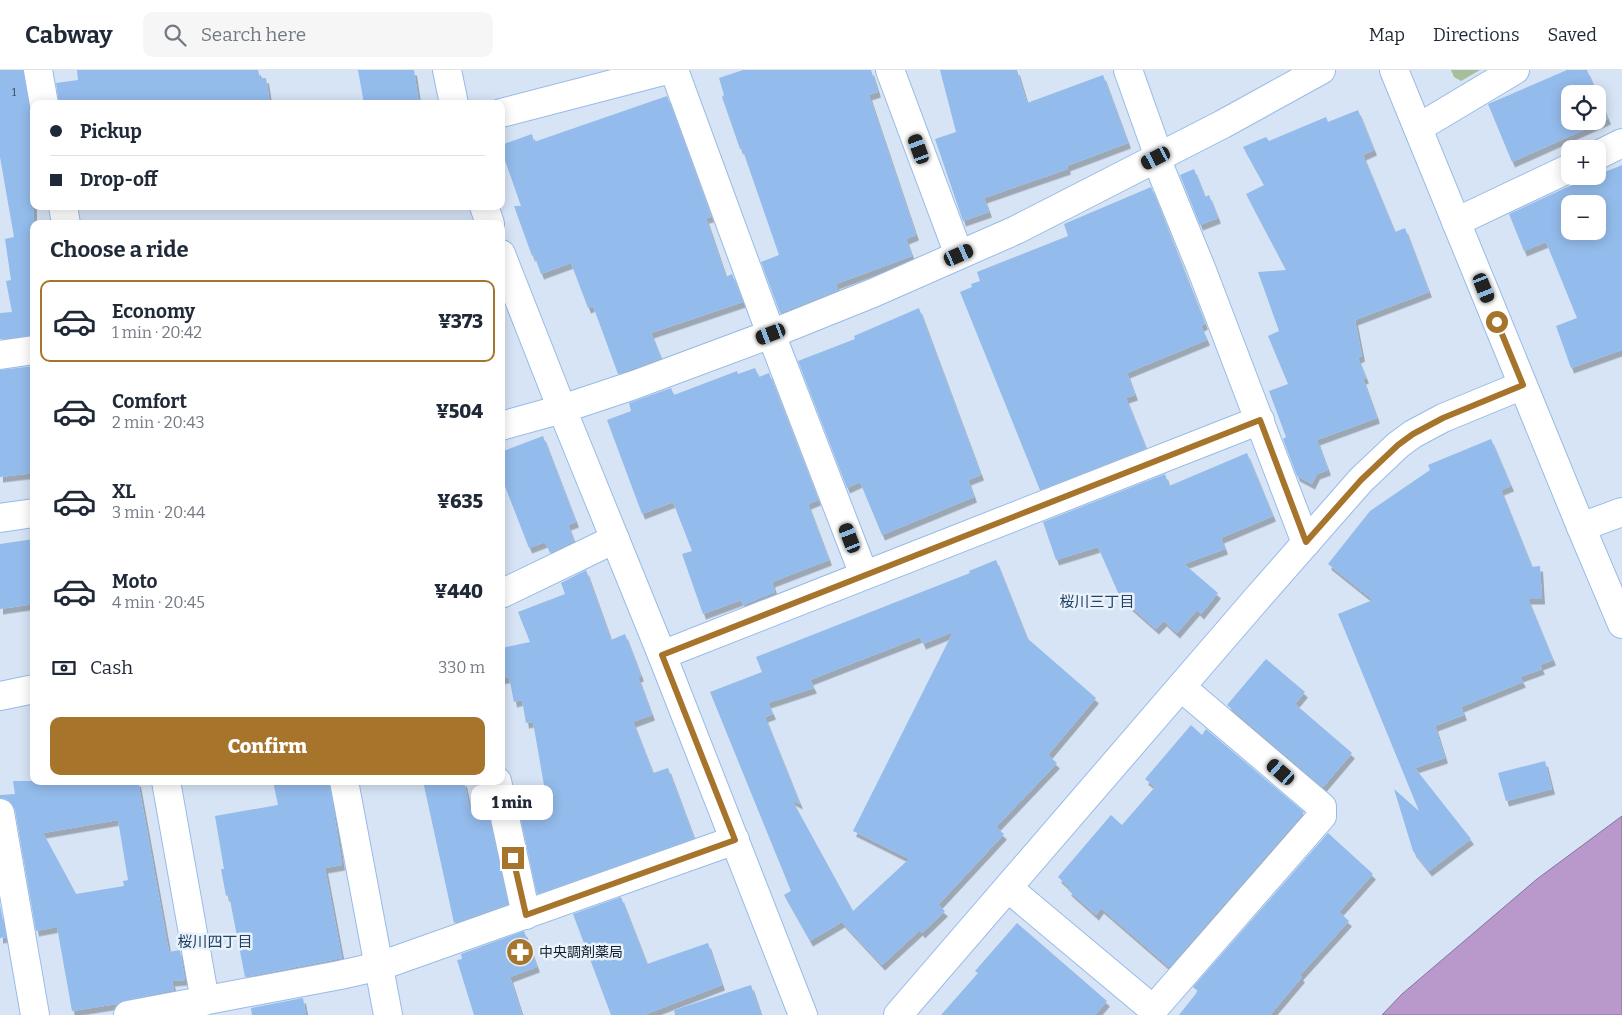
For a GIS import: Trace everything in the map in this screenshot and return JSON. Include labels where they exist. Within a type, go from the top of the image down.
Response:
[{"type":"street","points":[[38,70],[43,100]]},
{"type":"street","points":[[447,70],[453,100]]},
{"type":"street","points":[[505,112],[667,70]]},
{"type":"street","points":[[674,70],[771,334],[864,575]]},
{"type":"street","points":[[890,70],[959,255]]},
{"type":"street","points":[[1128,70],[1158,158],[1306,542]]},
{"type":"street","points":[[505,425],[562,409],[771,334],[872,293],[1016,230],[1224,124],[1321,70]]},
{"type":"street","points":[[1394,70],[1622,624]]},
{"type":"street","points":[[1418,128],[1515,70]]},
{"type":"street","points":[[1606,151],[1622,143]]},
{"type":"street","points":[[1456,222],[1561,172]]},
{"type":"street","points":[[505,269],[662,655],[803,1015]]},
{"type":"street","points":[[0,355],[30,351]]},
{"type":"street","points":[[898,1015],[1361,480],[1398,445],[1413,434],[1443,418],[1523,385]]},
{"type":"street","points":[[662,655],[1260,420]]},
{"type":"street","points":[[1581,527],[1622,512]]},
{"type":"street","points":[[0,518],[30,514]]},
{"type":"street","points":[[505,592],[614,539]]},
{"type":"street","points":[[1008,888],[1149,1006],[1157,1005],[1322,816],[1322,807],[1181,687]]},
{"type":"street","points":[[0,696],[30,690]]},
{"type":"street","points":[[167,785],[205,1001]]},
{"type":"street","points":[[345,785],[388,1015]]},
{"type":"street","points":[[498,785],[526,915]]},
{"type":"street","points":[[0,813],[36,1015]]},
{"type":"street","points":[[128,1015],[380,966],[735,840]]},
{"type":"green space","points":[[1451,70],[1480,70],[1461,81],[1454,77]]},
{"type":"shaded area","points":[[1622,816],[1622,1015],[1382,1015],[1402,994],[1537,879]]},
{"type":"building","points":[[0,70],[23,70],[30,108],[30,210],[34,210],[34,220],[30,220],[30,335],[0,339],[0,313],[12,312],[6,281],[11,280],[5,239],[14,237],[0,157]]},
{"type":"building","points":[[77,70],[258,70],[260,78],[266,78],[269,100],[58,100],[56,83],[78,80]]},
{"type":"building","points":[[358,70],[414,70],[418,100],[363,100]]},
{"type":"building","points":[[743,70],[871,70],[878,92],[869,95],[916,235],[906,239],[912,256],[836,284],[838,290],[780,313],[761,262],[779,255],[742,148],[740,149],[722,97],[724,95],[719,78]]},
{"type":"building","points":[[940,70],[1017,70],[1027,103],[1103,75],[1128,143],[1067,166],[1068,169],[984,198],[989,212],[963,221],[935,139],[956,132]]},
{"type":"building","points":[[1567,70],[1587,70],[1593,85],[1561,85],[1561,130],[1583,130],[1512,162],[1488,104]]},
{"type":"building","points":[[667,96],[711,217],[706,218],[726,277],[732,274],[743,302],[651,333],[661,358],[618,374],[593,306],[588,308],[571,263],[541,274],[534,255],[532,256],[514,206],[521,206],[505,160],[505,144],[532,134],[534,142]]},
{"type":"building","points":[[1358,110],[1374,150],[1363,155],[1395,232],[1405,228],[1429,292],[1355,320],[1362,356],[1358,358],[1366,378],[1363,379],[1377,418],[1317,440],[1328,470],[1317,474],[1312,484],[1297,476],[1283,439],[1286,437],[1269,391],[1288,384],[1268,336],[1279,331],[1258,272],[1286,270],[1246,194],[1264,185],[1243,147],[1266,137],[1269,141],[1326,117],[1328,122]]},
{"type":"building","points":[[1622,165],[1622,350],[1571,368],[1556,326],[1577,318],[1546,242],[1524,251],[1509,214],[1573,185],[1606,185],[1606,172]]},
{"type":"building","points":[[1194,169],[1205,197],[1209,195],[1218,218],[1200,225],[1180,175]]},
{"type":"building","points":[[1151,187],[1205,324],[1201,326],[1207,340],[1127,373],[1135,395],[1126,398],[1146,448],[1040,490],[960,292],[972,287],[971,284],[980,281],[977,272],[1068,236],[1064,224]]},
{"type":"building","points":[[919,308],[981,475],[968,480],[974,497],[882,535],[860,482],[847,488],[798,361],[855,339],[854,336]]},
{"type":"building","points":[[30,366],[30,473],[0,477],[0,370]]},
{"type":"building","points":[[755,368],[759,377],[769,373],[818,500],[808,504],[829,560],[772,582],[775,592],[743,605],[741,600],[703,614],[682,554],[692,551],[673,502],[642,514],[607,420],[631,411],[629,403],[671,388],[674,395],[737,371],[738,374]]},
{"type":"building","points":[[543,436],[576,522],[568,525],[574,541],[550,553],[545,542],[529,548],[505,486],[505,450]]},
{"type":"building","points":[[1491,439],[1511,486],[1501,490],[1532,567],[1540,566],[1542,599],[1528,599],[1553,660],[1540,665],[1542,669],[1520,677],[1523,682],[1461,707],[1464,715],[1435,726],[1445,758],[1415,768],[1471,839],[1429,871],[1413,851],[1394,789],[1419,811],[1338,614],[1373,600],[1328,564],[1370,511],[1430,470],[1428,465]]},
{"type":"building","points":[[1247,453],[1273,516],[1221,538],[1225,549],[1184,564],[1218,593],[1201,614],[1197,610],[1177,633],[1164,621],[1156,629],[1120,597],[1098,547],[1056,560],[1043,522],[1165,474],[1169,486]]},
{"type":"building","points":[[30,540],[30,605],[0,609],[0,544]]},
{"type":"building","points":[[996,560],[1027,638],[1096,698],[1048,755],[1057,763],[996,827],[1004,834],[938,905],[945,911],[922,933],[920,930],[882,965],[842,922],[810,941],[784,895],[791,891],[710,692],[762,672],[756,657],[970,573],[969,571]],"holes":[[[953,632],[853,831],[909,859],[853,911],[792,800],[800,804],[765,717],[773,714],[768,703],[814,688],[810,680],[920,637],[923,644]]]},
{"type":"building","points":[[586,570],[611,640],[625,634],[641,676],[638,677],[652,715],[633,722],[653,773],[668,768],[694,838],[537,894],[516,797],[545,791],[533,722],[526,723],[522,700],[514,702],[509,677],[505,678],[505,647],[530,642],[518,612],[565,594],[561,583]]},
{"type":"building","points":[[1266,659],[1305,692],[1295,704],[1352,753],[1323,787],[1227,705]]},
{"type":"building","points":[[1191,725],[1202,735],[1206,729],[1304,812],[1169,967],[1101,908],[1096,915],[1068,890],[1070,888],[1058,877],[1111,815],[1122,825],[1155,787],[1145,779]]},
{"type":"building","points":[[1545,761],[1552,789],[1506,801],[1498,773]]},
{"type":"building","points":[[13,781],[30,781],[30,785],[139,785],[169,952],[180,950],[185,980],[172,981],[174,990],[125,1000],[117,1004],[72,1011],[57,927],[36,931],[15,810],[12,803],[0,798],[0,795],[15,794]],"holes":[[[118,820],[128,880],[123,881],[124,886],[76,894],[43,833]]]},
{"type":"building","points":[[274,785],[330,785],[342,865],[325,868],[342,958],[245,977],[229,895],[226,896],[221,869],[224,869],[215,816],[278,805]]},
{"type":"building","points":[[424,785],[465,785],[469,806],[486,803],[508,904],[454,923]]},
{"type":"building","points":[[1328,833],[1373,874],[1339,912],[1349,921],[1300,975],[1302,977],[1270,1015],[1179,1015],[1198,991],[1193,987]]},
{"type":"building","points":[[621,897],[647,964],[708,943],[722,985],[644,1015],[611,1015],[573,914]]},
{"type":"building","points":[[0,905],[6,937],[0,938]]},
{"type":"building","points":[[1017,923],[1107,1001],[1095,1015],[941,1015],[978,973],[975,971]]},
{"type":"building","points":[[524,931],[537,967],[510,977],[522,1015],[474,1015],[457,960],[462,959],[461,954]]},
{"type":"building","points":[[751,985],[761,1015],[675,1015],[674,1010]]},
{"type":"building","points":[[303,998],[306,1015],[252,1015],[251,1008]]},
{"type":"place","name":"中央調剤薬局","points":[[520,952]]},
{"type":"district","name":"桜川三丁目","points":[[1097,602]]},
{"type":"district","name":"桜川四丁目","points":[[215,942]]},
{"type":"route","points":[[513,858],[526,915],[735,840],[662,655],[1260,420],[1306,542],[1361,480],[1398,445],[1413,434],[1443,418],[1523,385],[1497,322]]}]
